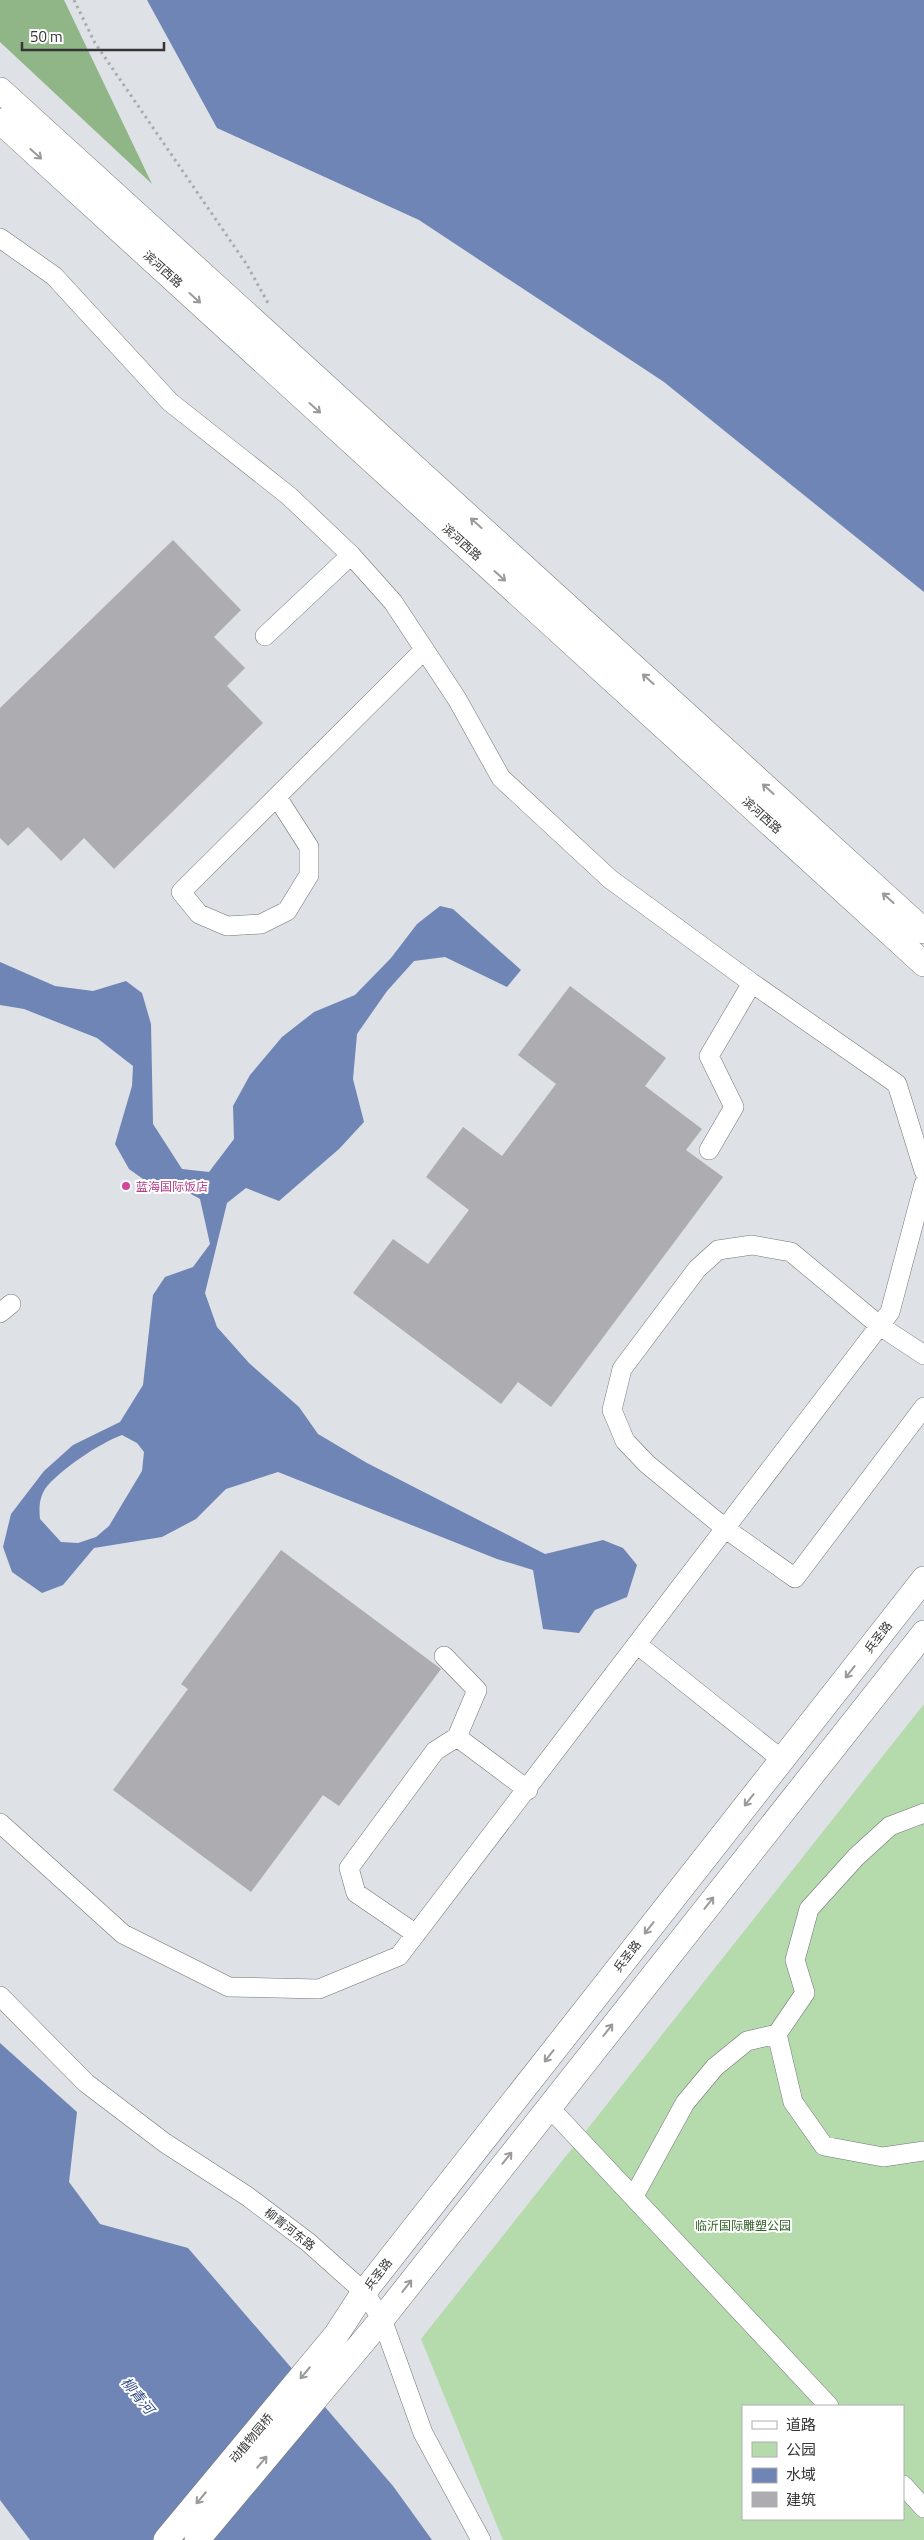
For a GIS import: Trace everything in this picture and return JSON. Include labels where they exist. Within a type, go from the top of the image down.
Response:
[{"type":"main road","name":"滨河西路","points":[[0,90],[924,931]]},
{"type":"main road","name":"滨河西路","points":[[0,121],[924,964]]},
{"type":"main road","name":"兵圣路","points":[[336,2335],[364,2292],[924,1579]]},
{"type":"main road","points":[[382,2319],[548,2106],[924,1633]]},
{"type":"main road","name":"动植物园桥","points":[[197,2540],[382,2319]]},
{"type":"main road","name":"动植物园桥","points":[[166,2540],[336,2335]]},
{"type":"street","points":[[0,238],[54,276],[170,402],[288,496],[351,555],[392,602],[456,699],[501,778],[610,879],[752,983],[897,1084],[924,1171]]},
{"type":"street","points":[[266,636],[351,555]]},
{"type":"street","points":[[277,797],[309,847],[309,875],[286,911],[261,924],[227,926],[199,914],[182,892],[277,797],[424,650]]},
{"type":"street","points":[[709,1150],[734,1107],[709,1056],[752,983]]},
{"type":"street","points":[[0,1823],[122,1934],[230,1987],[319,1988],[399,1956],[528,1790],[890,1312],[924,1184]]},
{"type":"street","points":[[924,1355],[880,1326],[791,1252],[752,1245],[718,1250],[697,1269],[622,1369],[612,1410],[625,1441],[647,1464],[726,1529],[795,1578],[924,1407]]},
{"type":"street","points":[[638,1645],[782,1759]]},
{"type":"street","points":[[416,1934],[356,1894],[349,1868],[435,1751],[457,1737],[477,1690],[444,1656]]},
{"type":"street","points":[[457,1737],[528,1790]]},
{"type":"street","points":[[634,2196],[685,2103],[715,2068],[747,2041],[777,2034],[804,1993],[795,1960],[809,1909],[856,1857],[890,1826],[924,1813]]},
{"type":"street","name":"柳青河东路","points":[[0,1996],[86,2083],[165,2143],[248,2196],[308,2242],[364,2292],[382,2319],[423,2433],[481,2540]]},
{"type":"street","points":[[777,2034],[793,2102],[824,2146],[883,2156],[924,2151]]},
{"type":"street","points":[[548,2106],[829,2405]]},
{"type":"street","points":[[904,2486],[924,2508]]},
{"type":"path","points":[[74,0],[95,43],[247,265],[270,305]]},
{"type":"green space","points":[[0,0],[64,0],[152,184],[0,42]]},
{"type":"green space","name":"临沂国际雕塑公园","points":[[924,1704],[924,2540],[503,2540],[421,2339]]},
{"type":"water","points":[[147,0],[924,0],[924,592],[664,382],[419,220],[217,128]]},
{"type":"water","points":[[440,906],[453,909],[521,970],[507,987],[445,957],[414,961],[387,991],[357,1034],[353,1079],[364,1122],[339,1149],[279,1201],[246,1188],[227,1203],[205,1293],[217,1327],[249,1363],[299,1407],[318,1434],[367,1463],[545,1554],[603,1540],[623,1548],[637,1565],[627,1597],[595,1610],[579,1633],[543,1629],[533,1570],[497,1559],[278,1472],[226,1489],[196,1519],[162,1537],[94,1548],[63,1585],[42,1593],[12,1572],[3,1547],[11,1514],[44,1471],[73,1445],[120,1422],[143,1385],[153,1295],[165,1277],[193,1267],[210,1244],[200,1199],[175,1185],[150,1184],[129,1169],[115,1144],[132,1086],[133,1066],[97,1038],[24,1009],[0,1005],[0,962],[55,986],[93,991],[126,981],[142,993],[151,1024],[153,1124],[182,1169],[209,1172],[234,1139],[233,1106],[250,1075],[282,1037],[314,1012],[355,995],[391,958],[417,924]],"holes":[[[122,1435],[137,1443],[144,1452],[142,1471],[109,1526],[96,1537],[78,1543],[61,1542],[40,1519],[40,1504],[45,1489],[70,1466],[113,1439]]]},
{"type":"water","name":"柳青河","points":[[0,2043],[77,2112],[69,2182],[100,2224],[188,2248],[393,2486],[432,2540],[30,2540],[0,2500]]},
{"type":"building","points":[[173,540],[241,610],[214,637],[245,668],[227,686],[263,723],[114,869],[84,838],[61,861],[28,827],[8,846],[0,838],[0,708]]},
{"type":"building","points":[[570,986],[666,1058],[645,1086],[702,1129],[686,1150],[723,1177],[551,1407],[518,1382],[501,1404],[353,1293],[393,1239],[428,1264],[469,1210],[426,1177],[463,1127],[502,1156],[556,1084],[518,1055]]},
{"type":"building","points":[[281,1550],[441,1669],[339,1806],[323,1795],[251,1892],[113,1790],[188,1689],[181,1684]]},
{"type":"place","name":"蓝海国际饭店","points":[[126,1186]]}]
